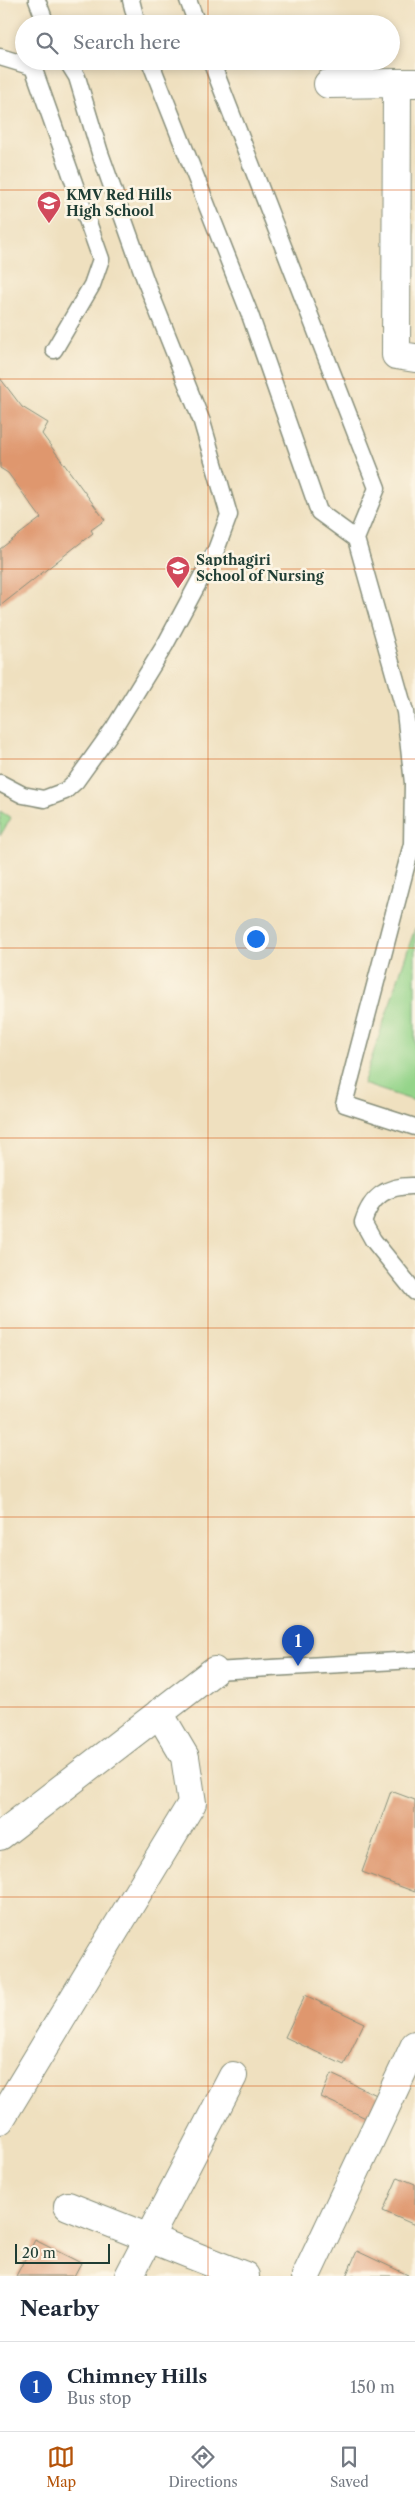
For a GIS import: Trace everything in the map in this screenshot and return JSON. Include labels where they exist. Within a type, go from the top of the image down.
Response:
[{"type":"street","points":[[328,84],[406,83],[396,356],[415,358]]},
{"type":"street","points":[[0,1836],[214,1671]]},
{"type":"street","points":[[0,2120],[192,1803],[185,1757],[159,1713]]},
{"type":"street","points":[[306,2276],[415,2045]]},
{"type":"street","points":[[129,2276],[233,2076]]},
{"type":"street","points":[[68,2206],[147,2239],[245,2276]]},
{"type":"lane","points":[[37,0],[43,15]]},
{"type":"lane","points":[[131,0],[135,15]]},
{"type":"lane","points":[[188,0],[194,15]]},
{"type":"lane","points":[[0,57],[15,62]]},
{"type":"lane","points":[[34,70],[101,259],[92,285],[54,350]]},
{"type":"lane","points":[[0,783],[23,796],[44,799],[65,791],[76,781],[114,728],[165,645],[216,550],[229,515],[202,422],[146,282],[100,153],[77,77],[73,70]]},
{"type":"lane","points":[[154,70],[249,312],[319,512],[356,539]]},
{"type":"lane","points":[[214,70],[377,488],[356,539],[404,712],[413,783],[412,844],[344,1104],[415,1127]]},
{"type":"lane","points":[[415,1186],[401,1186],[384,1192],[368,1207],[363,1222],[373,1240],[415,1292]]},
{"type":"lane","points":[[214,1671],[415,1660]]},
{"type":"green space","points":[[0,811],[11,818],[0,836]]},
{"type":"green space","points":[[415,928],[415,1101],[363,1084]]},
{"type":"building","points":[[0,378],[22,407],[48,423],[42,434],[105,520],[91,530],[93,533],[0,606],[0,549],[41,518],[8,473],[0,468]]},
{"type":"building","points":[[391,1791],[415,1800],[415,1892],[362,1872]]},
{"type":"building","points":[[305,1995],[364,2023],[344,2065],[285,2037]]},
{"type":"building","points":[[331,2074],[381,2097],[370,2120],[321,2097]]},
{"type":"building","points":[[398,2177],[415,2184],[415,2225],[383,2211]]},
{"type":"building","points":[[35,2240],[81,2263],[74,2276],[16,2276]]},
{"type":"building","points":[[357,2251],[408,2275],[346,2276]]},
{"type":"place","name":"KMV Red Hills High School","points":[[49,224]]},
{"type":"place","name":"Sapthagiri School of Nursing","points":[[178,589]]},
{"type":"place","name":"Chimney Hills","points":[[298,1666]]}]
